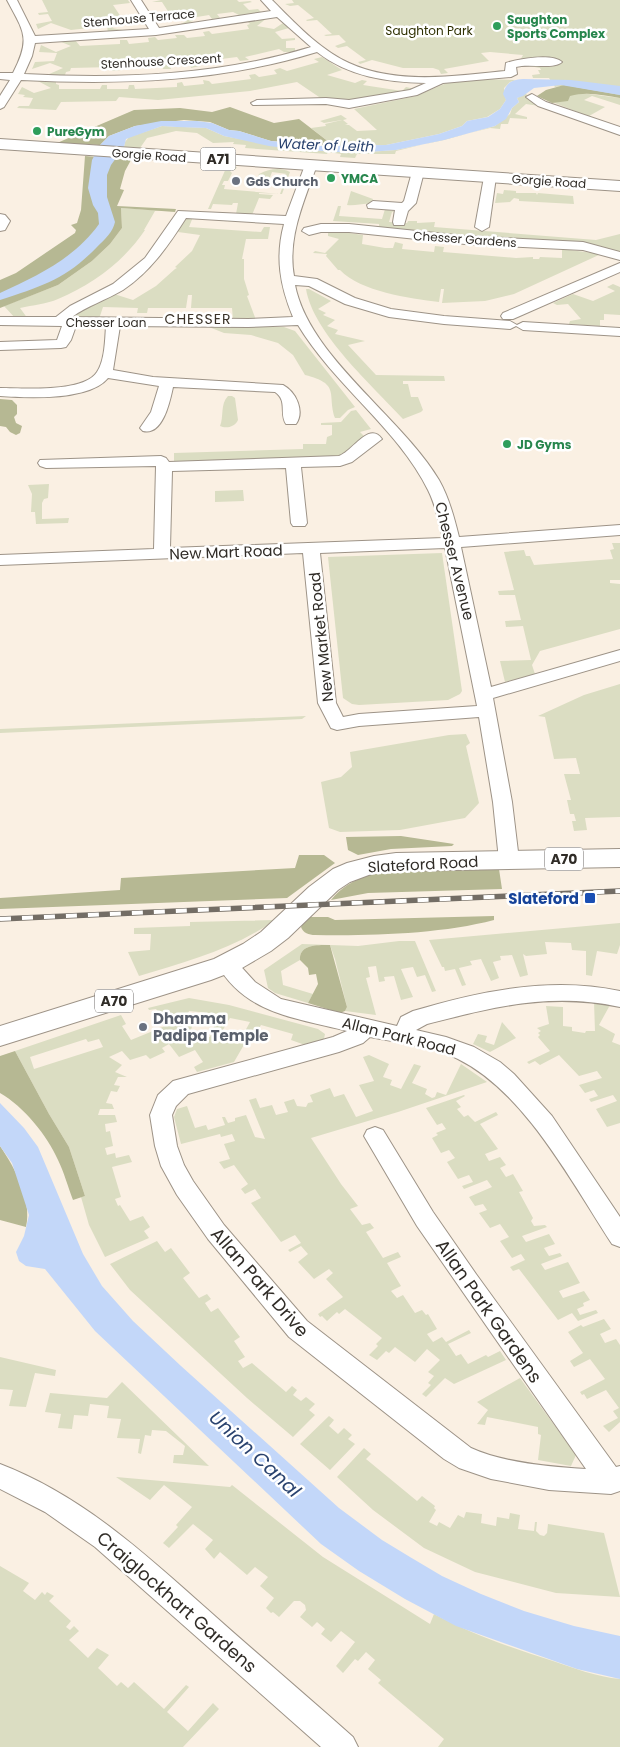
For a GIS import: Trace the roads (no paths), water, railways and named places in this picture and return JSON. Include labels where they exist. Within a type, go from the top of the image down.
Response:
[{"type":"main road","name":"Gorgie Road","points":[[0,144],[620,186]]},
{"type":"main road","name":"Slateford Road","points":[[0,1036],[227,964],[246,955],[271,938],[294,918],[322,889],[336,878],[356,868],[396,862],[620,858]]},
{"type":"street","points":[[0,105],[17,77],[30,40],[12,0]]},
{"type":"street","points":[[136,0],[156,32]]},
{"type":"street","points":[[266,0],[320,48],[344,64],[365,72],[394,78],[441,81],[511,74],[510,66],[519,61],[556,62]]},
{"type":"street","name":"Stenhouse Terrace","points":[[30,40],[156,32],[219,24],[280,13]]},
{"type":"street","name":"Stenhouse Crescent","points":[[0,76],[119,78],[199,74],[258,66],[320,48]]},
{"type":"street","points":[[257,103],[326,100],[349,104],[413,93],[441,81]]},
{"type":"street","points":[[532,97],[542,104],[620,132]]},
{"type":"street","name":"Chesser Avenue","points":[[311,165],[290,220],[285,264],[287,280],[303,321],[327,358],[408,446],[428,475],[444,508],[485,703],[507,829],[509,860]]},
{"type":"street","points":[[399,222],[401,211],[410,203],[418,172]]},
{"type":"street","points":[[482,227],[490,177]]},
{"type":"street","points":[[373,205],[404,207]]},
{"type":"street","points":[[0,346],[61,344],[64,340],[64,322],[69,313],[107,293],[138,271],[163,247],[183,214],[290,220]]},
{"type":"street","points":[[0,218],[4,222],[0,227]]},
{"type":"street","name":"Chesser Gardens","points":[[309,230],[349,228],[456,240],[583,246],[620,256]]},
{"type":"street","points":[[514,322],[620,267]]},
{"type":"street","points":[[287,280],[312,282],[350,301],[389,313],[444,320],[514,322],[620,332]]},
{"type":"street","name":"Chesser Loan","points":[[0,321],[303,321]]},
{"type":"street","points":[[0,392],[38,393],[67,390],[94,381],[104,373],[114,322]]},
{"type":"street","points":[[104,373],[167,382],[278,388],[288,394],[291,421]]},
{"type":"street","points":[[148,428],[159,415],[167,382]]},
{"type":"street","points":[[164,467],[348,460],[360,451],[369,440],[374,439],[372,437]]},
{"type":"street","points":[[46,463],[161,461],[164,467],[162,554]]},
{"type":"street","points":[[293,463],[299,523]]},
{"type":"street","name":"New Mart Road","points":[[0,560],[452,543],[620,530]]},
{"type":"street","name":"New Market Road","points":[[311,548],[327,703],[337,724],[485,703]]},
{"type":"street","points":[[485,703],[620,655]]},
{"type":"street","name":"Allan Park Road","points":[[227,964],[247,988],[268,1002],[366,1028],[446,1045],[466,1053],[503,1076],[538,1114],[553,1134],[620,1237]]},
{"type":"street","points":[[403,1035],[409,1022],[421,1017],[516,996],[573,991],[598,993],[620,999]]},
{"type":"street","name":"Allan Park Drive","points":[[366,1028],[355,1037],[339,1044],[181,1087],[166,1102],[161,1115],[166,1146],[173,1166],[185,1188],[216,1232],[298,1329],[453,1451],[479,1464],[527,1475],[590,1482],[615,1480]]},
{"type":"street","name":"Allan Park Gardens","points":[[375,1136],[467,1282],[615,1480]]},
{"type":"street","name":"Craiglockhart Gardens","points":[[0,1476],[43,1496],[85,1522],[343,1747]]},
{"type":"water","points":[[523,79],[571,80],[620,86],[620,95],[561,85],[534,88],[517,98],[519,102],[512,108],[506,119],[495,126],[444,140],[396,150],[354,153],[293,149],[224,136],[206,128],[162,126],[126,139],[124,147],[111,165],[107,175],[107,197],[115,222],[108,235],[85,258],[63,275],[41,286],[0,300],[0,293],[41,273],[79,247],[99,224],[98,213],[93,205],[88,188],[92,160],[100,145],[109,136],[135,126],[161,121],[197,121],[212,123],[229,130],[239,131],[271,141],[323,146],[386,145],[439,134],[462,126],[467,121],[488,117],[500,109],[506,100],[503,94],[507,85],[512,81]]},
{"type":"water","name":"Union Canal","points":[[0,1103],[24,1128],[38,1147],[83,1254],[102,1286],[133,1321],[181,1366],[339,1508],[382,1540],[442,1576],[481,1594],[524,1611],[574,1626],[620,1636],[620,1679],[577,1669],[456,1626],[405,1599],[359,1571],[321,1544],[95,1331],[45,1269],[26,1266],[19,1261],[16,1252],[24,1236],[29,1215],[12,1163],[0,1146]]},
{"type":"railway","points":[[0,919],[620,891]]},
{"type":"place","name":"Saughton Sports Complex","points":[[497,26]]},
{"type":"place","name":"PureGym","points":[[37,131]]},
{"type":"place","name":"YMCA","points":[[331,178]]},
{"type":"place","name":"Gds Church","points":[[236,181]]},
{"type":"place","name":"JD Gyms","points":[[507,444]]},
{"type":"place","name":"Slateford","points":[[590,898]]},
{"type":"place","name":"Dhamma Padipa Temple","points":[[143,1027]]},
{"type":"district","name":"CHESSER","points":[[198,319]]},
{"type":"park label","name":"Saughton Park","points":[[429,30]]},
{"type":"water label","name":"Water of Leith","points":[[326,145]]}]
